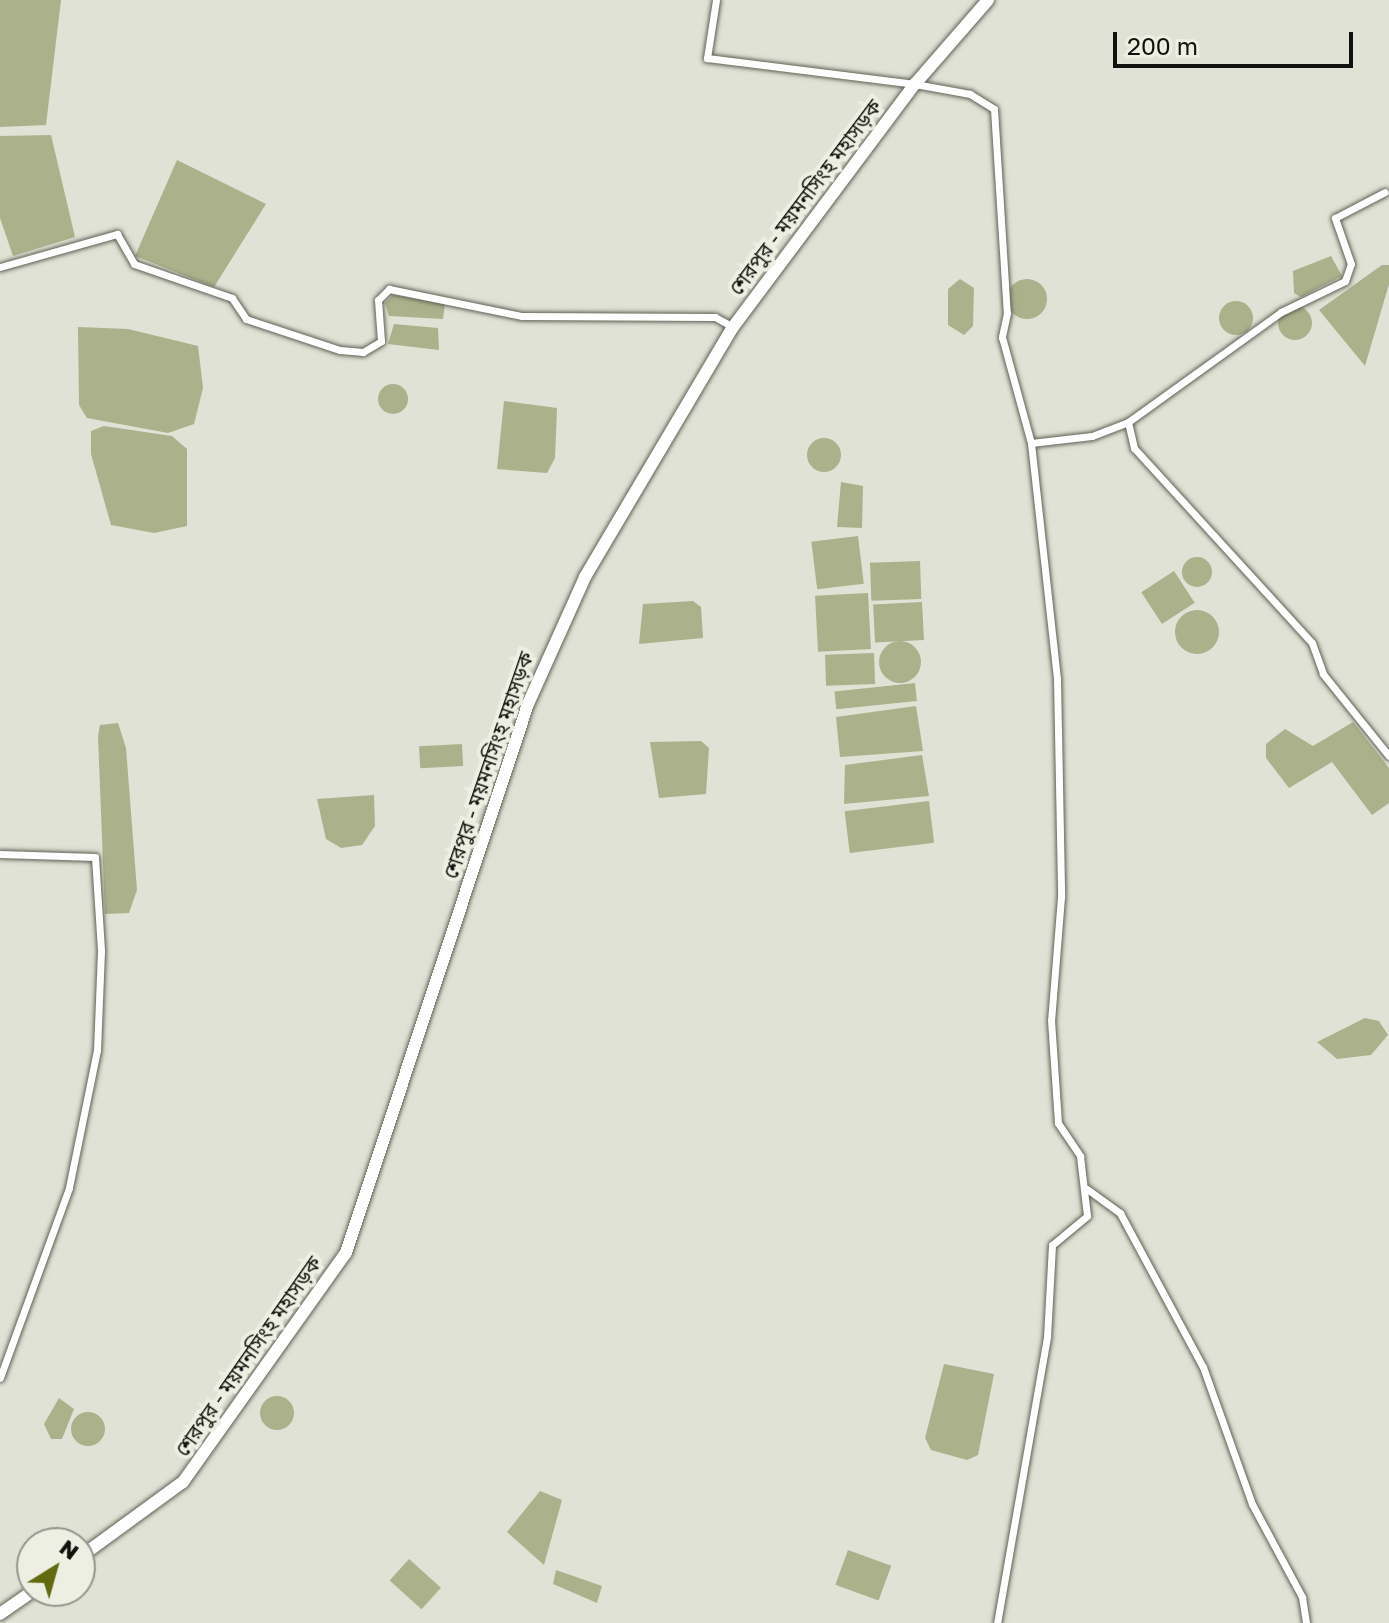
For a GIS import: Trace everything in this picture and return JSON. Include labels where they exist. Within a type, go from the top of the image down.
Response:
[{"type":"main road","name":"শেরপুর - ময়মনসিংহ মহাসড়ক","points":[[96,1545],[183,1482],[346,1253],[548,650],[733,327],[915,84],[988,0]]},
{"type":"street","points":[[716,0],[707,58],[915,84],[970,94],[994,109],[1007,313],[1002,337],[1031,443],[1057,679],[1061,897],[1051,1020],[1058,1123],[1080,1156],[1087,1189],[1087,1216],[1052,1245],[1047,1337],[997,1623]]},
{"type":"street","points":[[1031,443],[1092,436],[1128,422],[1281,312],[1345,281],[1351,264],[1335,218],[1385,192]]},
{"type":"street","points":[[0,267],[117,234],[134,264],[232,298],[246,319],[340,350],[363,352],[381,341],[378,300],[399,288],[522,316],[715,317],[733,327]]},
{"type":"street","points":[[1128,422],[1134,448],[1312,643],[1323,674],[1389,756]]},
{"type":"street","points":[[0,854],[95,857],[101,951],[97,1050],[69,1188],[0,1378]]},
{"type":"street","points":[[1087,1189],[1120,1213],[1203,1367],[1252,1504],[1302,1597],[1306,1623]]},
{"type":"shaded area","points":[[0,0],[61,0],[46,125],[0,127]]},
{"type":"shaded area","points":[[51,135],[75,237],[13,256],[0,218],[0,136]]},
{"type":"shaded area","points":[[177,160],[266,204],[214,287],[135,256]]},
{"type":"shaded area","points":[[1331,256],[1342,276],[1301,297],[1294,293],[1293,271]]},
{"type":"shaded area","points":[[1382,265],[1389,265],[1389,284],[1365,366],[1319,310]]},
{"type":"shaded area","points":[[960,279],[974,288],[973,326],[964,335],[948,325],[948,289]]},
{"type":"shaded area","points":[[1027,279],[1041,285],[1047,299],[1041,313],[1027,319],[1013,313],[1007,299],[1013,285]]},
{"type":"shaded area","points":[[393,295],[445,303],[443,319],[389,316],[385,303]]},
{"type":"shaded area","points":[[1236,301],[1248,306],[1253,318],[1248,330],[1236,335],[1224,330],[1219,318],[1224,306]]},
{"type":"shaded area","points":[[1295,306],[1307,311],[1312,323],[1307,335],[1295,340],[1283,335],[1278,323],[1283,311]]},
{"type":"shaded area","points":[[394,324],[438,328],[439,350],[388,344]]},
{"type":"shaded area","points":[[78,327],[128,329],[198,346],[203,388],[194,424],[168,433],[87,418],[79,405]]},
{"type":"shaded area","points":[[393,384],[399,385],[407,393],[407,405],[399,413],[393,414],[387,413],[379,405],[378,399],[379,393],[387,385]]},
{"type":"shaded area","points":[[504,401],[557,408],[555,458],[547,473],[497,469]]},
{"type":"shaded area","points":[[104,426],[172,436],[187,449],[187,526],[154,533],[111,525],[91,454],[91,431]]},
{"type":"shaded area","points":[[824,438],[836,443],[841,455],[836,467],[824,472],[812,467],[807,455],[812,443]]},
{"type":"shaded area","points":[[841,482],[863,486],[862,528],[837,527]]},
{"type":"shaded area","points":[[858,536],[864,584],[817,589],[811,542]]},
{"type":"shaded area","points":[[1197,557],[1203,558],[1211,566],[1211,578],[1203,586],[1197,587],[1191,586],[1183,578],[1182,572],[1183,566],[1191,558]]},
{"type":"shaded area","points":[[920,561],[921,599],[871,601],[870,563]]},
{"type":"shaded area","points":[[1174,571],[1195,603],[1162,624],[1141,592]]},
{"type":"shaded area","points":[[868,593],[871,649],[818,652],[815,596]]},
{"type":"shaded area","points":[[693,601],[701,607],[703,638],[639,644],[643,604]]},
{"type":"shaded area","points":[[922,602],[924,640],[875,643],[873,605]]},
{"type":"shaded area","points":[[1197,610],[1212,617],[1219,632],[1212,647],[1197,654],[1182,647],[1175,632],[1182,617]]},
{"type":"shaded area","points":[[900,641],[915,647],[921,662],[915,677],[900,683],[885,677],[879,662],[885,647]]},
{"type":"shaded area","points":[[874,653],[875,684],[826,686],[825,655]]},
{"type":"shaded area","points":[[915,683],[917,701],[836,709],[834,691]]},
{"type":"shaded area","points":[[916,706],[923,751],[840,757],[836,717]]},
{"type":"shaded area","points":[[1353,722],[1389,768],[1389,803],[1372,815],[1332,762],[1289,788],[1266,758],[1266,744],[1285,729],[1313,746]]},
{"type":"shaded area","points":[[118,723],[126,748],[137,890],[129,913],[105,914],[98,736],[100,725]]},
{"type":"shaded area","points":[[701,741],[709,748],[706,794],[659,798],[650,742]]},
{"type":"shaded area","points":[[462,744],[463,766],[420,768],[419,746]]},
{"type":"shaded area","points":[[922,755],[929,796],[844,804],[845,765]]},
{"type":"shaded area","points":[[374,795],[375,826],[362,845],[341,848],[326,839],[317,799]]},
{"type":"shaded area","points":[[929,801],[934,843],[850,853],[845,811]]},
{"type":"shaded area","points":[[1365,1018],[1379,1021],[1388,1035],[1371,1055],[1337,1059],[1317,1042]]},
{"type":"shaded area","points":[[944,1364],[994,1374],[978,1455],[967,1460],[931,1450],[925,1438]]},
{"type":"shaded area","points":[[277,1396],[289,1401],[294,1413],[289,1425],[277,1430],[265,1425],[260,1413],[265,1401]]},
{"type":"shaded area","points":[[59,1398],[74,1409],[62,1439],[51,1439],[44,1424]]},
{"type":"shaded area","points":[[88,1412],[100,1417],[105,1429],[100,1441],[88,1446],[76,1441],[71,1429],[76,1417]]},
{"type":"shaded area","points":[[540,1491],[562,1500],[544,1565],[507,1532]]},
{"type":"shaded area","points":[[848,1550],[891,1566],[879,1601],[835,1585]]},
{"type":"shaded area","points":[[409,1559],[441,1588],[422,1609],[390,1581]]},
{"type":"shaded area","points":[[556,1570],[602,1586],[597,1603],[553,1584]]}]
